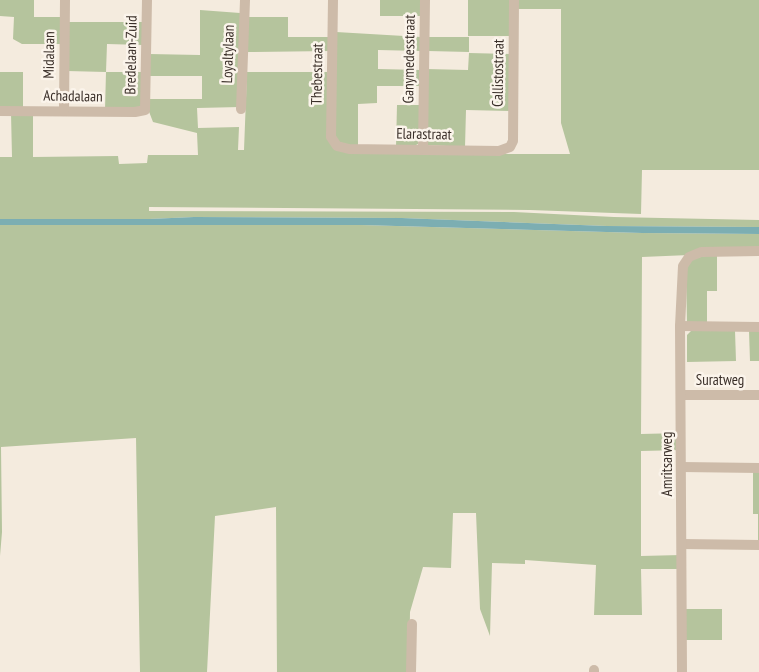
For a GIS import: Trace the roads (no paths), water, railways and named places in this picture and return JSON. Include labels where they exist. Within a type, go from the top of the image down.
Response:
[{"type":"street","name":"Midalaan","points":[[64,111],[65,0]]},
{"type":"street","name":"Bredelaan-Zuid","points":[[145,110],[148,0]]},
{"type":"street","name":"Loyaltylaan","points":[[241,109],[244,0]]},
{"type":"street","name":"Thebestraat","points":[[333,0],[332,137],[337,146]]},
{"type":"street","name":"Ganymedesstraat","points":[[423,149],[425,0]]},
{"type":"street","name":"Callistostraat","points":[[510,147],[513,140],[514,0]]},
{"type":"street","name":"Achadalaan","points":[[0,111],[134,112],[145,110]]},
{"type":"street","name":"Elarastraat","points":[[337,146],[349,149],[499,151],[510,147]]},
{"type":"street","name":"Amritsarweg","points":[[682,672],[680,326],[683,266],[689,257],[701,252],[759,251]]},
{"type":"street","points":[[680,326],[759,327]]},
{"type":"street","name":"Suratweg","points":[[681,395],[759,395]]},
{"type":"street","points":[[682,467],[759,468]]},
{"type":"street","points":[[682,544],[759,545]]},
{"type":"street","points":[[411,672],[412,624]]},
{"type":"water","points":[[194,217],[402,218],[607,226],[759,227],[759,234],[642,233],[361,225],[0,225],[0,219],[149,219]]}]
